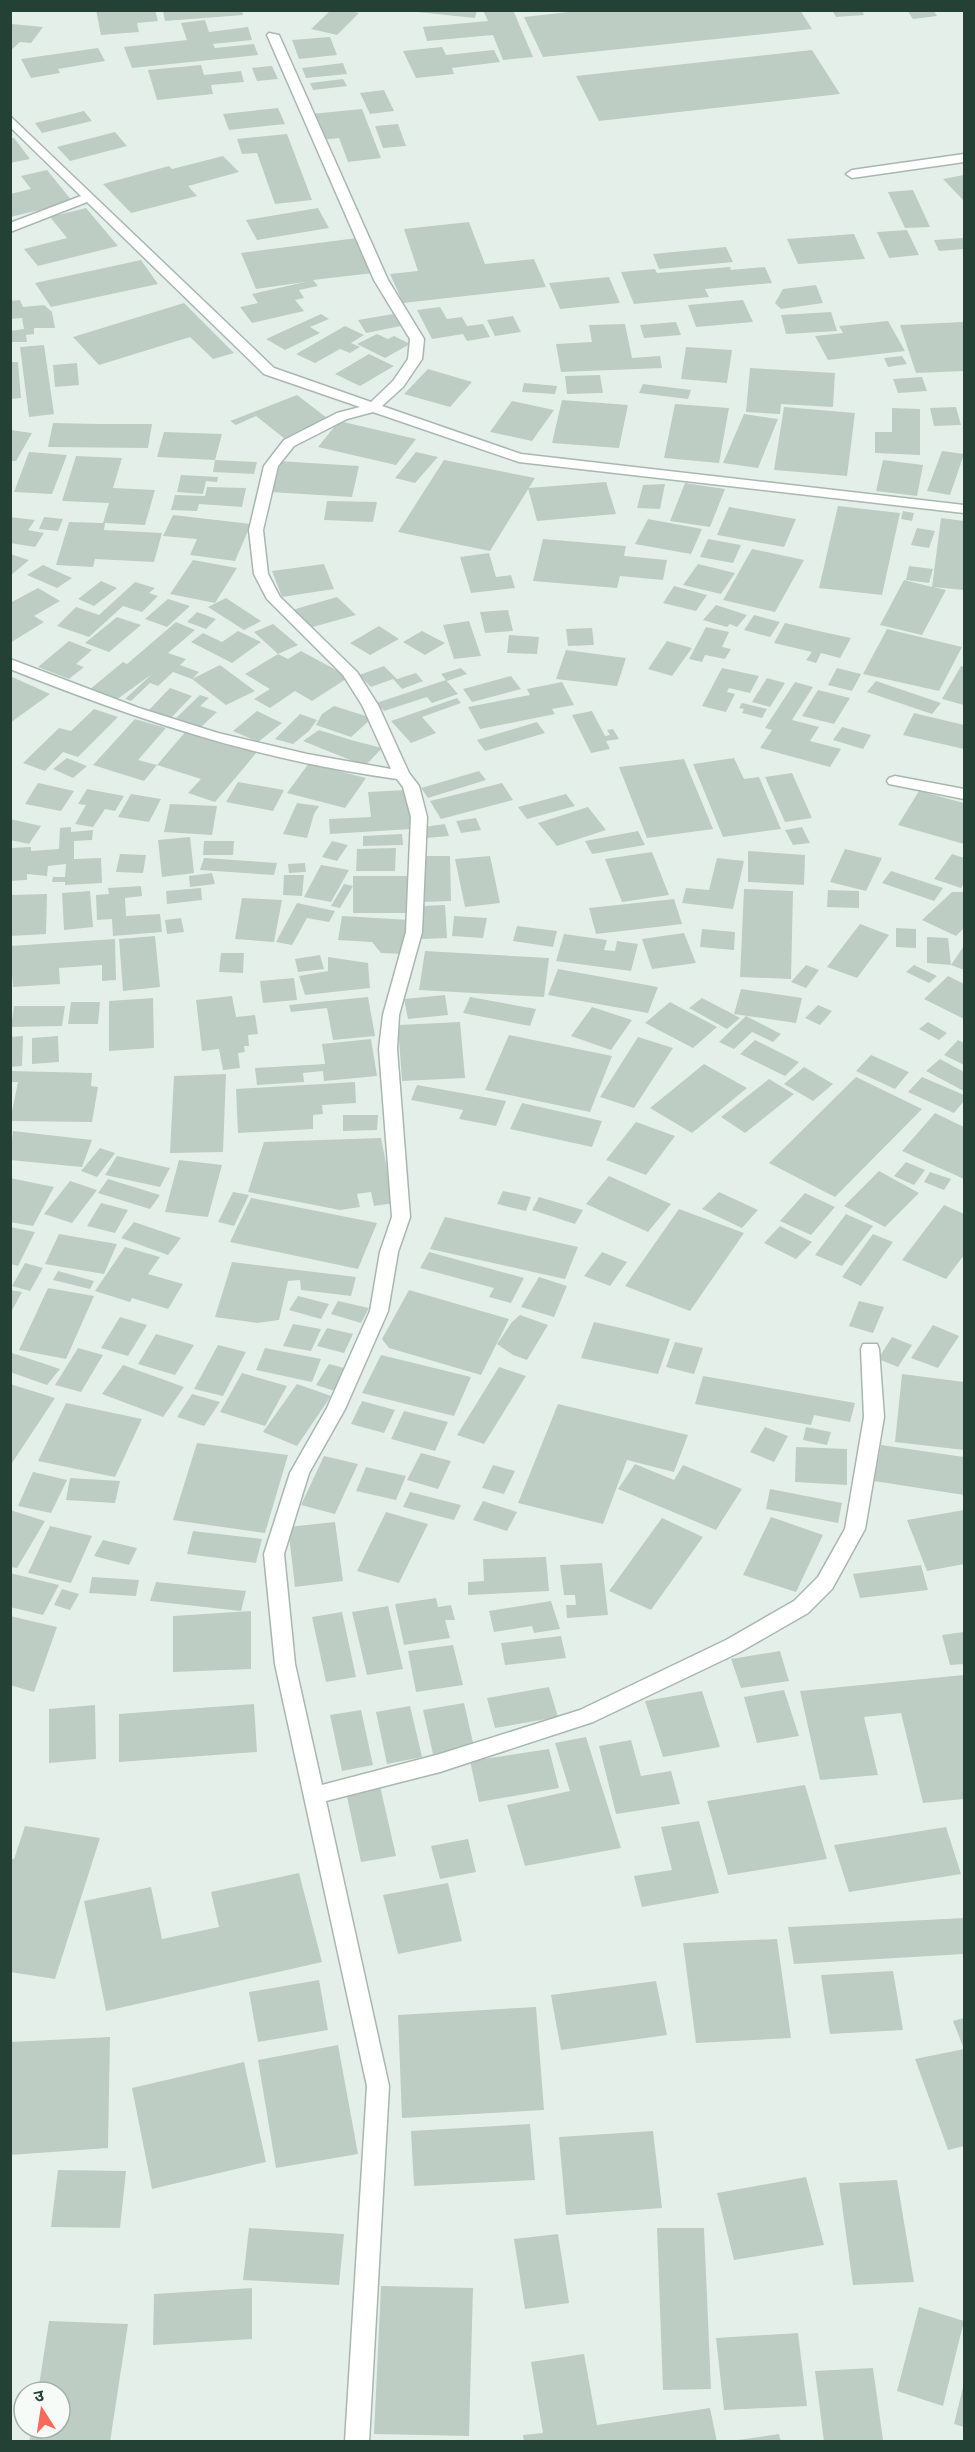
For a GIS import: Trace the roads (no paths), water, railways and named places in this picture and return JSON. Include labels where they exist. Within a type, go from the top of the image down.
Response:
[{"type":"street","points":[[273,35],[381,280],[417,339],[415,359],[398,384],[372,408],[342,416],[289,443],[271,466],[256,530],[261,574],[274,599],[349,672],[370,705],[402,775],[411,786],[419,826],[414,932],[391,1016],[388,1049],[401,1217],[388,1252],[379,1311],[336,1410],[300,1473],[274,1554],[285,1664],[378,2086],[357,2442]]},
{"type":"street","points":[[10,120],[269,371],[519,458],[964,509]]},
{"type":"street","points":[[852,174],[964,158]]},
{"type":"street","points":[[10,228],[89,197]]},
{"type":"street","points":[[10,663],[153,718],[197,731],[285,755],[402,775]]},
{"type":"street","points":[[895,781],[964,794]]},
{"type":"street","points":[[313,1796],[440,1763],[586,1716],[733,1646],[801,1607],[825,1583],[855,1529],[874,1418],[870,1349]]}]
